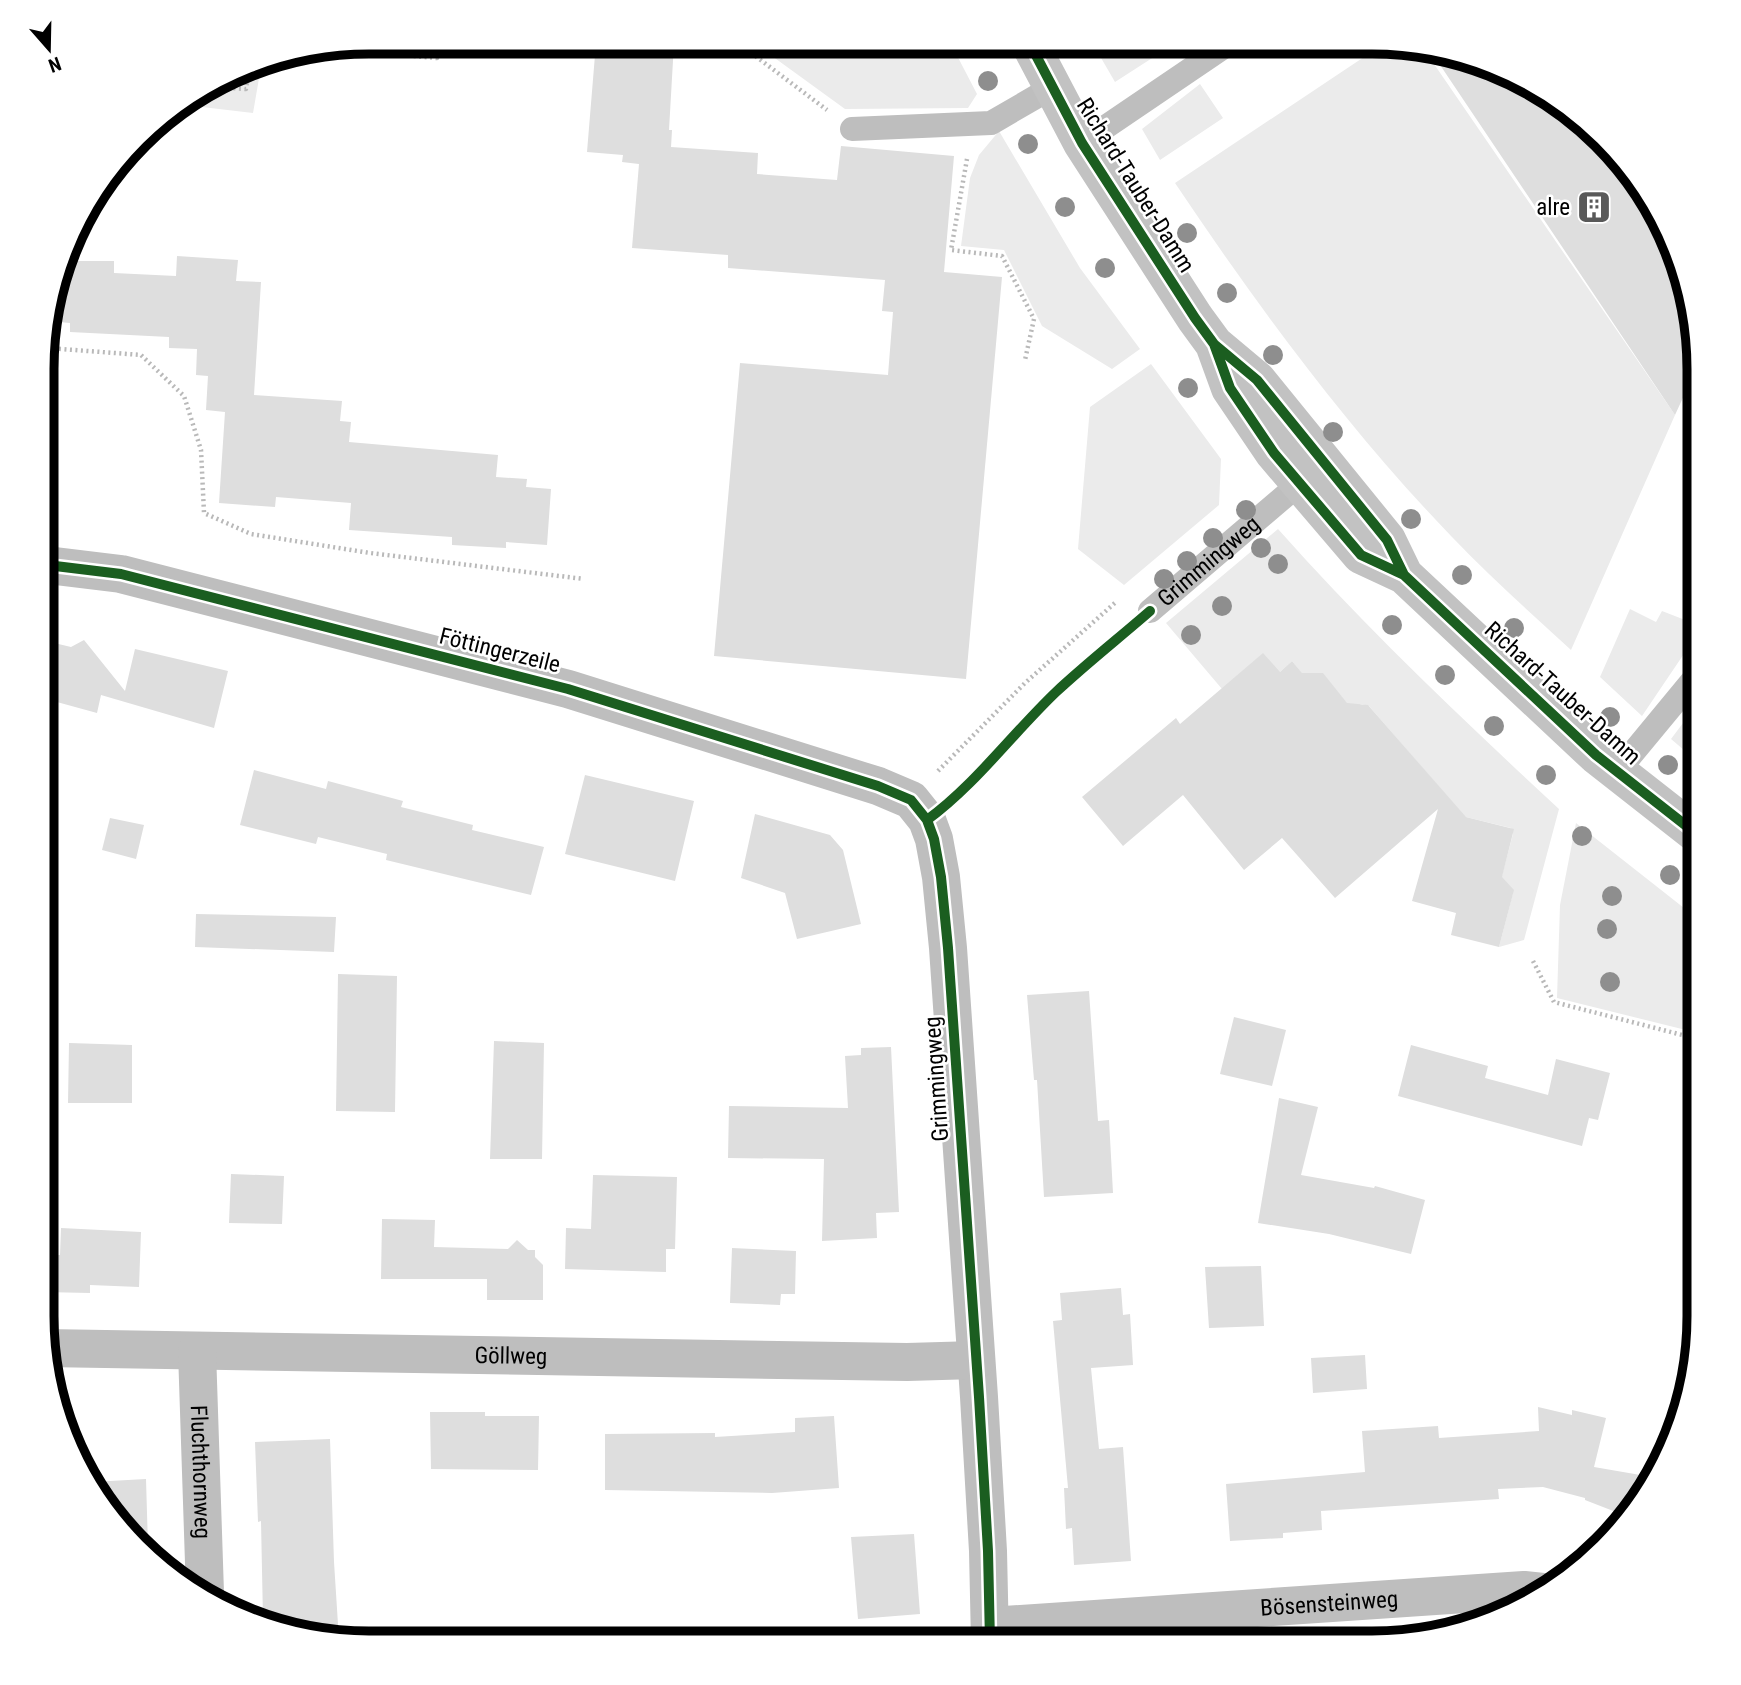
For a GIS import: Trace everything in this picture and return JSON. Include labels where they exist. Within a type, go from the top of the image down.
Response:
[{"type":"street","name":"Richard-Tauber-Damm","points":[[1035,54],[1082,143],[1214,344],[1230,388],[1274,453],[1299,484],[1361,555],[1404,575],[1617,772],[1687,826]]},
{"type":"street","name":"Richard-Tauber-Damm","points":[[1214,344],[1256,380],[1291,422],[1387,540],[1404,575]]},
{"type":"street","name":"Föttingerzeile","points":[[54,566],[121,574],[568,689],[878,786],[919,810]]},
{"type":"street","name":"Grimmingweg","points":[[919,810],[936,852],[946,920],[988,1550],[990,1631]]},
{"type":"street","name":"Göllweg","points":[[56,1348],[907,1362],[976,1360]]},
{"type":"street","name":"Fluchthornweg","points":[[197,1351],[205,1585]]},
{"type":"street","name":"Bösensteinweg","points":[[1026,1631],[1526,1590]]},
{"type":"lane","points":[[1082,143],[1213,54]]},
{"type":"lane","points":[[852,129],[991,123],[1053,87]]},
{"type":"lane","name":"Grimmingweg","points":[[1150,611],[1299,484]]},
{"type":"lane","points":[[1617,772],[1687,687]]},
{"type":"path","points":[[388,54],[437,58],[437,54]]},
{"type":"path","points":[[753,54],[852,129]]},
{"type":"path","points":[[228,88],[246,89],[247,79]]},
{"type":"path","points":[[991,123],[965,161],[951,250],[1002,256],[1034,319],[1025,360]]},
{"type":"path","points":[[55,349],[141,355],[184,396],[201,450],[204,513],[251,534],[370,553],[583,579]]},
{"type":"path","points":[[919,810],[1025,684],[1125,595]]},
{"type":"path","points":[[1533,961],[1554,1002],[1687,1036]]},
{"type":"shaded area","points":[[769,54],[956,54],[977,94],[968,108],[845,109]]},
{"type":"shaded area","points":[[1099,54],[1158,54],[1115,82]]},
{"type":"shaded area","points":[[1368,54],[1431,60],[1675,415],[1571,650],[1466,552],[1377,454],[1272,321],[1175,183]]},
{"type":"shaded area","points":[[260,74],[253,113],[195,106]]},
{"type":"shaded area","points":[[1200,84],[1223,118],[1160,160],[1142,129]]},
{"type":"shaded area","points":[[999,131],[1080,268],[1140,349],[1112,369],[1042,326],[1004,250],[961,246],[970,178],[979,155]]},
{"type":"shaded area","points":[[1151,364],[1221,459],[1219,505],[1124,585],[1078,549],[1090,407]]},
{"type":"shaded area","points":[[1278,529],[1345,602],[1415,672],[1559,809],[1524,940],[1499,947],[1513,893],[1510,886],[1500,883],[1513,834],[1511,828],[1458,815],[1459,810],[1369,706],[1361,704],[1353,711],[1322,673],[1308,681],[1292,661],[1280,672],[1222,689],[1166,623]]},
{"type":"shaded area","points":[[1630,609],[1656,622],[1662,611],[1687,621],[1687,649],[1642,716],[1600,677]]},
{"type":"shaded area","points":[[1687,718],[1687,753],[1671,739]]},
{"type":"shaded area","points":[[1576,823],[1687,910],[1687,1030],[1557,998],[1560,905]]},
{"type":"building","points":[[595,54],[673,54],[669,130],[672,130],[671,147],[758,153],[757,174],[837,180],[841,146],[954,156],[944,272],[1002,277],[966,679],[714,656],[740,363],[888,375],[893,312],[882,311],[885,280],[728,268],[728,255],[632,248],[639,164],[622,162],[623,155],[587,152]]},
{"type":"building","name":"alre","points":[[1437,61],[1492,78],[1547,107],[1579,132],[1609,162],[1634,194],[1663,249],[1681,308],[1687,389],[1675,415]]},
{"type":"building","points":[[177,256],[238,260],[236,281],[261,282],[254,395],[342,401],[340,421],[351,422],[349,442],[498,455],[496,477],[527,479],[526,487],[551,489],[547,545],[506,542],[506,548],[452,545],[452,537],[349,530],[351,503],[276,497],[275,507],[219,503],[225,412],[206,410],[208,376],[196,375],[197,349],[169,348],[169,337],[70,332],[70,323],[58,322],[74,261],[114,261],[114,273],[176,276]]},
{"type":"building","points":[[84,640],[125,691],[135,649],[228,671],[214,728],[101,695],[97,713],[54,701],[54,643],[71,647]]},
{"type":"building","points":[[1263,653],[1280,672],[1292,661],[1302,673],[1323,673],[1347,703],[1368,705],[1466,817],[1514,829],[1502,877],[1514,890],[1499,947],[1451,935],[1456,913],[1412,901],[1438,809],[1335,898],[1282,838],[1244,870],[1183,795],[1123,846],[1082,797],[1176,718],[1180,724]]},
{"type":"building","points":[[254,770],[326,789],[328,781],[403,801],[401,807],[473,825],[472,830],[544,847],[531,895],[386,860],[387,854],[318,837],[316,844],[240,825]]},
{"type":"building","points":[[585,775],[694,801],[675,881],[565,854]]},
{"type":"building","points":[[755,814],[830,835],[843,850],[861,924],[797,939],[785,893],[741,878]]},
{"type":"building","points":[[110,818],[144,825],[136,859],[102,850]]},
{"type":"building","points":[[196,914],[336,917],[334,952],[195,947]]},
{"type":"building","points":[[338,974],[397,976],[395,1112],[336,1111]]},
{"type":"building","points":[[1089,991],[1098,1121],[1109,1120],[1113,1193],[1044,1197],[1037,1080],[1034,1080],[1027,995]]},
{"type":"building","points":[[1234,1017],[1286,1030],[1272,1086],[1220,1074]]},
{"type":"building","points":[[494,1041],[544,1043],[542,1159],[490,1159]]},
{"type":"building","points":[[69,1043],[132,1045],[132,1103],[68,1103]]},
{"type":"building","points":[[1411,1045],[1488,1066],[1485,1078],[1548,1095],[1556,1059],[1610,1073],[1598,1120],[1589,1118],[1582,1146],[1398,1096]]},
{"type":"building","points":[[891,1047],[899,1212],[876,1213],[877,1238],[822,1241],[824,1159],[728,1158],[729,1106],[848,1108],[845,1056],[861,1055],[861,1048]]},
{"type":"building","points":[[1279,1098],[1318,1107],[1301,1175],[1374,1188],[1375,1186],[1425,1200],[1411,1254],[1329,1234],[1258,1223]]},
{"type":"building","points":[[231,1174],[284,1176],[282,1224],[229,1223]]},
{"type":"building","points":[[593,1175],[677,1177],[675,1249],[666,1249],[666,1272],[565,1269],[566,1228],[591,1229]]},
{"type":"building","points":[[382,1219],[435,1220],[434,1247],[508,1249],[517,1240],[528,1250],[535,1250],[535,1257],[543,1265],[543,1300],[487,1300],[487,1279],[381,1279]]},
{"type":"building","points":[[61,1228],[141,1232],[139,1287],[90,1285],[90,1293],[54,1292],[54,1255],[60,1255]]},
{"type":"building","points":[[732,1248],[796,1251],[795,1294],[781,1294],[780,1305],[730,1303]]},
{"type":"building","points":[[1261,1266],[1264,1326],[1209,1328],[1205,1267]]},
{"type":"building","points":[[1121,1288],[1123,1315],[1130,1314],[1133,1365],[1091,1368],[1099,1449],[1123,1447],[1131,1561],[1074,1565],[1072,1528],[1066,1529],[1064,1488],[1068,1488],[1053,1321],[1062,1320],[1060,1293]]},
{"type":"building","points":[[1365,1355],[1367,1389],[1313,1393],[1311,1358]]},
{"type":"building","points":[[1538,1407],[1572,1415],[1572,1410],[1606,1418],[1594,1467],[1643,1476],[1617,1513],[1585,1498],[1543,1487],[1498,1489],[1499,1499],[1321,1511],[1322,1530],[1283,1533],[1283,1538],[1230,1541],[1226,1484],[1365,1472],[1362,1431],[1438,1426],[1439,1438],[1539,1431]]},
{"type":"building","points":[[430,1412],[539,1416],[538,1470],[431,1469]]},
{"type":"building","points":[[834,1416],[839,1488],[772,1493],[605,1490],[605,1434],[715,1433],[715,1437],[795,1432],[795,1418]]},
{"type":"building","points":[[330,1439],[338,1629],[308,1625],[263,1612],[261,1521],[258,1522],[255,1442]]},
{"type":"building","points":[[146,1479],[148,1539],[132,1523],[101,1481]]},
{"type":"building","points":[[914,1534],[920,1614],[858,1619],[851,1537]]},
{"type":"cycle path","points":[[1035,54],[1082,143],[1195,318],[1214,344],[1257,380],[1387,540],[1404,575]]},
{"type":"cycle path","points":[[1214,344],[1230,388],[1274,453],[1361,555],[1404,575],[1596,755],[1687,826]]},
{"type":"cycle path","points":[[54,566],[121,574],[568,689],[878,786],[911,800],[927,820],[934,839],[941,877],[948,948],[979,1397],[990,1631]]},
{"type":"cycle path","points":[[927,820],[978,775],[1056,692],[1150,611]]},
{"type":"place","name":"alre","points":[[1594,207]]}]
